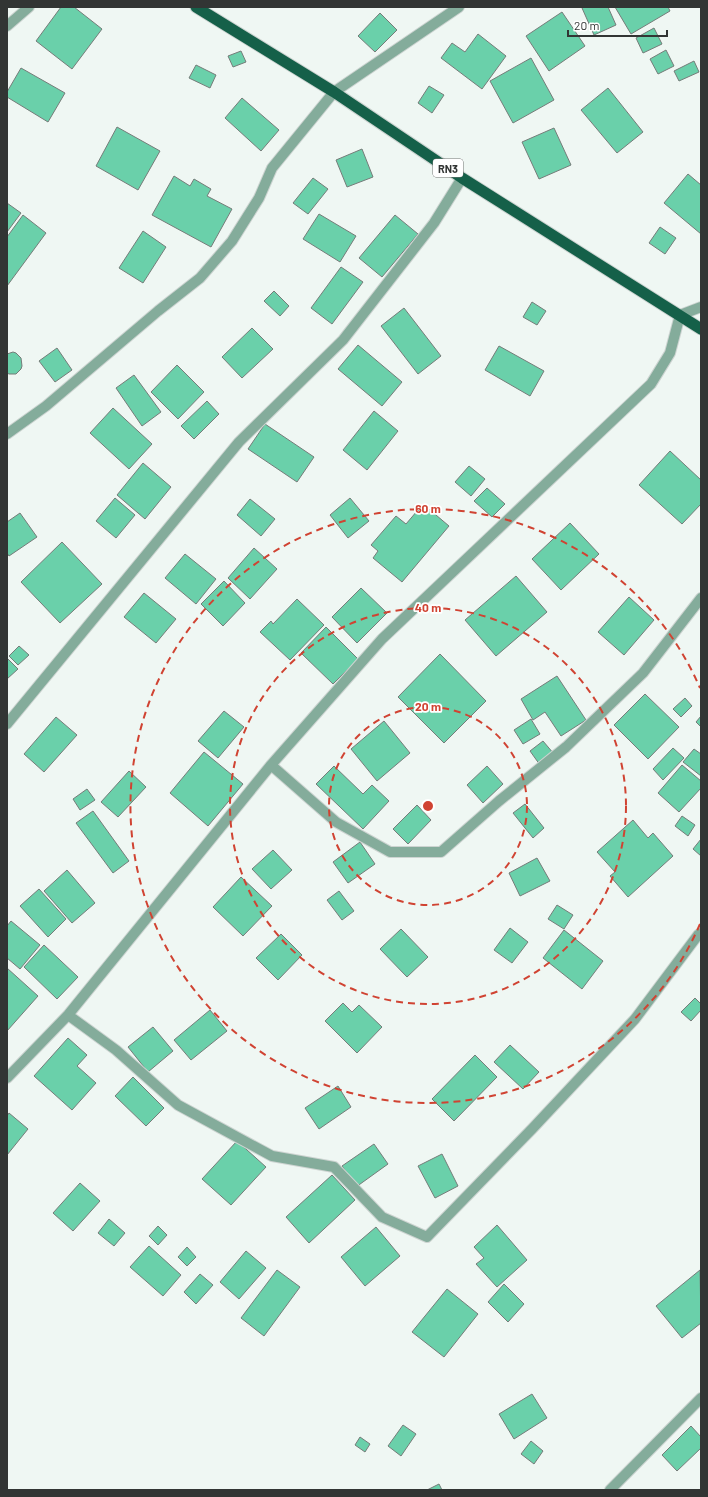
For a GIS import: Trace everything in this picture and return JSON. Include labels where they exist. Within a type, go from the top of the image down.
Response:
[{"type":"highway","name":"RN3","points":[[196,7],[334,92],[462,178],[701,329]]},
{"type":"street","points":[[7,26],[30,7]]},
{"type":"street","points":[[7,434],[46,406],[158,311],[200,278],[232,241],[259,198],[272,168],[334,92],[459,7]]},
{"type":"street","points":[[7,724],[239,442],[343,340],[434,223],[462,178]]},
{"type":"street","points":[[7,1078],[68,1015],[271,765],[382,639],[651,384],[670,353],[680,315],[701,307]]},
{"type":"street","points":[[271,765],[336,822],[390,852],[441,852],[499,801],[566,747],[632,684],[643,673],[701,598]]},
{"type":"street","points":[[68,1015],[116,1050],[178,1105],[272,1156],[334,1168],[382,1217],[427,1237],[532,1129],[635,1019],[701,933]]},
{"type":"street","points":[[610,1490],[701,1398]]},
{"type":"building","points":[[61,7],[74,7],[102,29],[72,69],[36,41]]},
{"type":"building","points":[[608,7],[616,25],[594,35],[582,8]]},
{"type":"building","points":[[615,7],[668,7],[670,11],[631,34]]},
{"type":"building","points":[[562,12],[585,46],[549,71],[526,36]]},
{"type":"building","points":[[380,13],[397,30],[375,52],[358,36]]},
{"type":"building","points":[[654,28],[662,44],[643,53],[636,38]]},
{"type":"building","points":[[478,34],[506,56],[482,89],[441,58],[452,43],[465,52]]},
{"type":"building","points":[[666,50],[674,66],[658,74],[650,59]]},
{"type":"building","points":[[241,51],[246,62],[233,67],[228,56]]},
{"type":"building","points":[[531,58],[554,100],[513,123],[490,81]]},
{"type":"building","points":[[694,61],[699,72],[679,81],[674,71]]},
{"type":"building","points":[[196,65],[216,75],[210,88],[189,78]]},
{"type":"building","points":[[21,68],[65,93],[48,122],[7,97],[7,92]]},
{"type":"building","points":[[429,86],[444,95],[432,113],[418,103]]},
{"type":"building","points":[[608,88],[643,132],[617,153],[581,110]]},
{"type":"building","points":[[242,98],[279,130],[261,151],[225,118]]},
{"type":"building","points":[[117,127],[160,151],[138,190],[96,166]]},
{"type":"building","points":[[554,128],[571,165],[539,179],[522,142]]},
{"type":"building","points":[[362,149],[373,177],[347,187],[336,160]]},
{"type":"building","points":[[688,174],[701,185],[701,234],[664,203]]},
{"type":"building","points":[[174,176],[190,186],[194,179],[211,189],[207,196],[232,209],[211,247],[152,215]]},
{"type":"building","points":[[313,178],[328,189],[308,214],[293,203]]},
{"type":"building","points":[[7,203],[21,213],[7,232]]},
{"type":"building","points":[[319,214],[356,236],[340,262],[303,239]]},
{"type":"building","points":[[23,215],[46,233],[7,286],[7,237]]},
{"type":"building","points":[[395,215],[418,234],[382,277],[359,258]]},
{"type":"building","points":[[660,227],[676,238],[665,254],[649,243]]},
{"type":"building","points":[[143,231],[166,247],[143,283],[119,268]]},
{"type":"building","points":[[341,267],[363,282],[332,324],[311,308]]},
{"type":"building","points":[[274,291],[289,306],[280,316],[264,301]]},
{"type":"building","points":[[532,302],[546,311],[537,325],[523,317]]},
{"type":"building","points":[[404,308],[441,356],[418,374],[381,326]]},
{"type":"building","points":[[252,328],[273,349],[242,378],[222,357]]},
{"type":"building","points":[[358,345],[402,382],[382,406],[338,369]]},
{"type":"building","points":[[499,346],[544,371],[530,396],[485,370]]},
{"type":"building","points":[[57,348],[72,370],[55,382],[39,361]]},
{"type":"building","points":[[13,352],[21,358],[22,366],[16,374],[9,374],[7,373],[7,354]]},
{"type":"building","points":[[177,365],[204,392],[178,419],[151,392]]},
{"type":"building","points":[[134,375],[161,412],[142,426],[116,388]]},
{"type":"building","points":[[207,401],[219,414],[194,439],[181,426]]},
{"type":"building","points":[[113,408],[152,444],[129,469],[90,433]]},
{"type":"building","points":[[374,411],[398,431],[367,470],[343,450]]},
{"type":"building","points":[[265,424],[314,457],[297,482],[248,449]]},
{"type":"building","points":[[670,451],[701,480],[701,504],[682,524],[639,485]]},
{"type":"building","points":[[143,463],[171,487],[145,519],[117,495]]},
{"type":"building","points":[[469,466],[485,479],[471,496],[455,482]]},
{"type":"building","points":[[487,488],[505,504],[492,517],[474,501]]},
{"type":"building","points":[[115,498],[135,515],[116,538],[96,521]]},
{"type":"building","points":[[350,498],[369,521],[348,538],[330,515]]},
{"type":"building","points":[[250,499],[275,519],[261,536],[237,515]]},
{"type":"building","points":[[423,504],[449,526],[402,582],[373,558],[378,551],[371,545],[396,516],[406,524]]},
{"type":"building","points":[[20,513],[37,537],[9,556],[7,553],[7,522]]},
{"type":"building","points":[[570,523],[599,554],[561,590],[532,559]]},
{"type":"building","points":[[62,542],[102,584],[60,623],[21,582]]},
{"type":"building","points":[[254,548],[277,569],[250,599],[228,578]]},
{"type":"building","points":[[185,554],[216,579],[196,604],[165,578]]},
{"type":"building","points":[[516,576],[547,612],[496,656],[465,620]]},
{"type":"building","points":[[224,581],[245,603],[223,626],[201,604]]},
{"type":"building","points":[[361,588],[387,613],[357,643],[332,617]]},
{"type":"building","points":[[144,593],[176,619],[156,643],[124,617]]},
{"type":"building","points":[[629,597],[654,620],[624,655],[598,632]]},
{"type":"building","points":[[297,599],[324,625],[290,660],[260,632],[271,621],[273,624]]},
{"type":"building","points":[[326,627],[358,659],[333,684],[301,653]]},
{"type":"building","points":[[19,646],[29,655],[18,665],[9,656]]},
{"type":"building","points":[[440,654],[486,701],[444,743],[398,697]]},
{"type":"building","points":[[7,658],[18,669],[7,679]]},
{"type":"building","points":[[557,676],[586,720],[561,736],[545,712],[533,720],[521,699]]},
{"type":"building","points":[[645,694],[679,727],[648,759],[614,725]]},
{"type":"building","points":[[685,698],[692,706],[681,717],[673,709]]},
{"type":"building","points":[[224,711],[244,727],[218,758],[198,741]]},
{"type":"building","points":[[701,716],[701,727],[696,722]]},
{"type":"building","points":[[56,717],[77,735],[44,772],[24,754]]},
{"type":"building","points":[[531,719],[540,734],[523,744],[514,730]]},
{"type":"building","points":[[384,721],[410,753],[377,781],[351,749]]},
{"type":"building","points":[[543,741],[554,754],[540,765],[530,751]]},
{"type":"building","points":[[673,748],[684,758],[663,780],[653,769]]},
{"type":"building","points":[[694,749],[701,754],[701,776],[683,762]]},
{"type":"building","points":[[204,752],[243,784],[208,826],[170,793]]},
{"type":"building","points":[[682,765],[701,781],[701,788],[679,812],[658,793]]},
{"type":"building","points":[[334,766],[363,794],[372,785],[389,801],[363,829],[316,784]]},
{"type":"building","points":[[487,766],[503,784],[483,803],[467,785]]},
{"type":"building","points":[[129,771],[146,787],[118,817],[101,802]]},
{"type":"building","points":[[87,789],[95,800],[80,810],[73,799]]},
{"type":"building","points":[[525,804],[544,828],[533,838],[513,813]]},
{"type":"building","points":[[417,805],[431,820],[408,844],[393,829]]},
{"type":"building","points":[[93,811],[129,861],[113,873],[76,823]]},
{"type":"building","points":[[682,816],[695,825],[688,836],[675,826]]},
{"type":"building","points":[[633,820],[648,838],[653,833],[673,856],[628,897],[610,876],[615,872],[597,852]]},
{"type":"building","points":[[701,839],[701,856],[693,849]]},
{"type":"building","points":[[360,842],[375,864],[348,883],[333,862]]},
{"type":"building","points":[[273,850],[292,870],[271,889],[252,869]]},
{"type":"building","points":[[537,858],[550,881],[520,896],[509,873]]},
{"type":"building","points":[[67,870],[95,903],[72,923],[44,891]]},
{"type":"building","points":[[241,877],[272,906],[243,936],[213,907]]},
{"type":"building","points":[[39,889],[66,919],[48,937],[20,906]]},
{"type":"building","points":[[339,891],[354,911],[342,920],[327,900]]},
{"type":"building","points":[[557,905],[573,915],[564,929],[548,919]]},
{"type":"building","points":[[11,921],[40,945],[20,969],[7,958],[7,926]]},
{"type":"building","points":[[510,928],[528,942],[512,963],[494,950]]},
{"type":"building","points":[[401,929],[428,957],[407,977],[380,949]]},
{"type":"building","points":[[564,930],[603,961],[582,989],[543,958]]},
{"type":"building","points":[[281,934],[302,955],[278,980],[256,958]]},
{"type":"building","points":[[44,945],[78,977],[57,999],[24,967]]},
{"type":"building","points":[[7,968],[38,996],[7,1031]]},
{"type":"building","points":[[695,998],[701,1004],[701,1010],[691,1021],[681,1012]]},
{"type":"building","points":[[343,1003],[352,1012],[359,1005],[382,1027],[357,1053],[325,1021]]},
{"type":"building","points":[[210,1010],[227,1031],[191,1060],[174,1040]]},
{"type":"building","points":[[153,1027],[173,1051],[148,1072],[128,1047]]},
{"type":"building","points":[[68,1038],[87,1055],[77,1066],[96,1083],[72,1110],[34,1076]]},
{"type":"building","points":[[510,1045],[539,1072],[523,1089],[494,1062]]},
{"type":"building","points":[[475,1055],[497,1077],[454,1121],[432,1099]]},
{"type":"building","points":[[133,1077],[164,1108],[146,1126],[115,1096]]},
{"type":"building","points":[[338,1086],[351,1107],[319,1129],[305,1108]]},
{"type":"building","points":[[9,1113],[28,1129],[7,1155],[7,1116]]},
{"type":"building","points":[[237,1141],[266,1167],[231,1205],[202,1179]]},
{"type":"building","points":[[374,1144],[388,1164],[356,1187],[342,1166]]},
{"type":"building","points":[[442,1154],[458,1186],[435,1198],[418,1166]]},
{"type":"building","points":[[332,1175],[355,1200],[309,1243],[286,1217]]},
{"type":"building","points":[[80,1183],[100,1201],[73,1231],[53,1213]]},
{"type":"building","points":[[109,1219],[125,1233],[114,1246],[98,1233]]},
{"type":"building","points":[[497,1225],[527,1260],[497,1287],[476,1264],[484,1258],[474,1247]]},
{"type":"building","points":[[158,1226],[167,1235],[158,1245],[149,1236]]},
{"type":"building","points":[[376,1227],[400,1256],[365,1286],[341,1257]]},
{"type":"building","points":[[149,1246],[181,1275],[163,1296],[130,1267]]},
{"type":"building","points":[[187,1247],[196,1257],[187,1266],[178,1257]]},
{"type":"building","points":[[246,1251],[266,1268],[239,1299],[220,1282]]},
{"type":"building","points":[[277,1270],[300,1287],[264,1336],[241,1318]]},
{"type":"building","points":[[700,1270],[701,1323],[682,1338],[656,1306]]},
{"type":"building","points":[[200,1274],[213,1285],[196,1304],[184,1292]]},
{"type":"building","points":[[504,1284],[524,1304],[508,1322],[488,1302]]},
{"type":"building","points":[[447,1289],[478,1314],[444,1357],[412,1332]]},
{"type":"building","points":[[532,1394],[547,1418],[514,1439],[499,1414]]},
{"type":"building","points":[[403,1425],[416,1434],[401,1456],[388,1446]]},
{"type":"building","points":[[691,1426],[701,1437],[701,1448],[677,1471],[662,1455]]},
{"type":"building","points":[[360,1437],[370,1444],[365,1452],[355,1445]]},
{"type":"building","points":[[531,1441],[543,1451],[534,1464],[521,1454]]},
{"type":"building","points":[[439,1484],[442,1490],[427,1490]]}]
